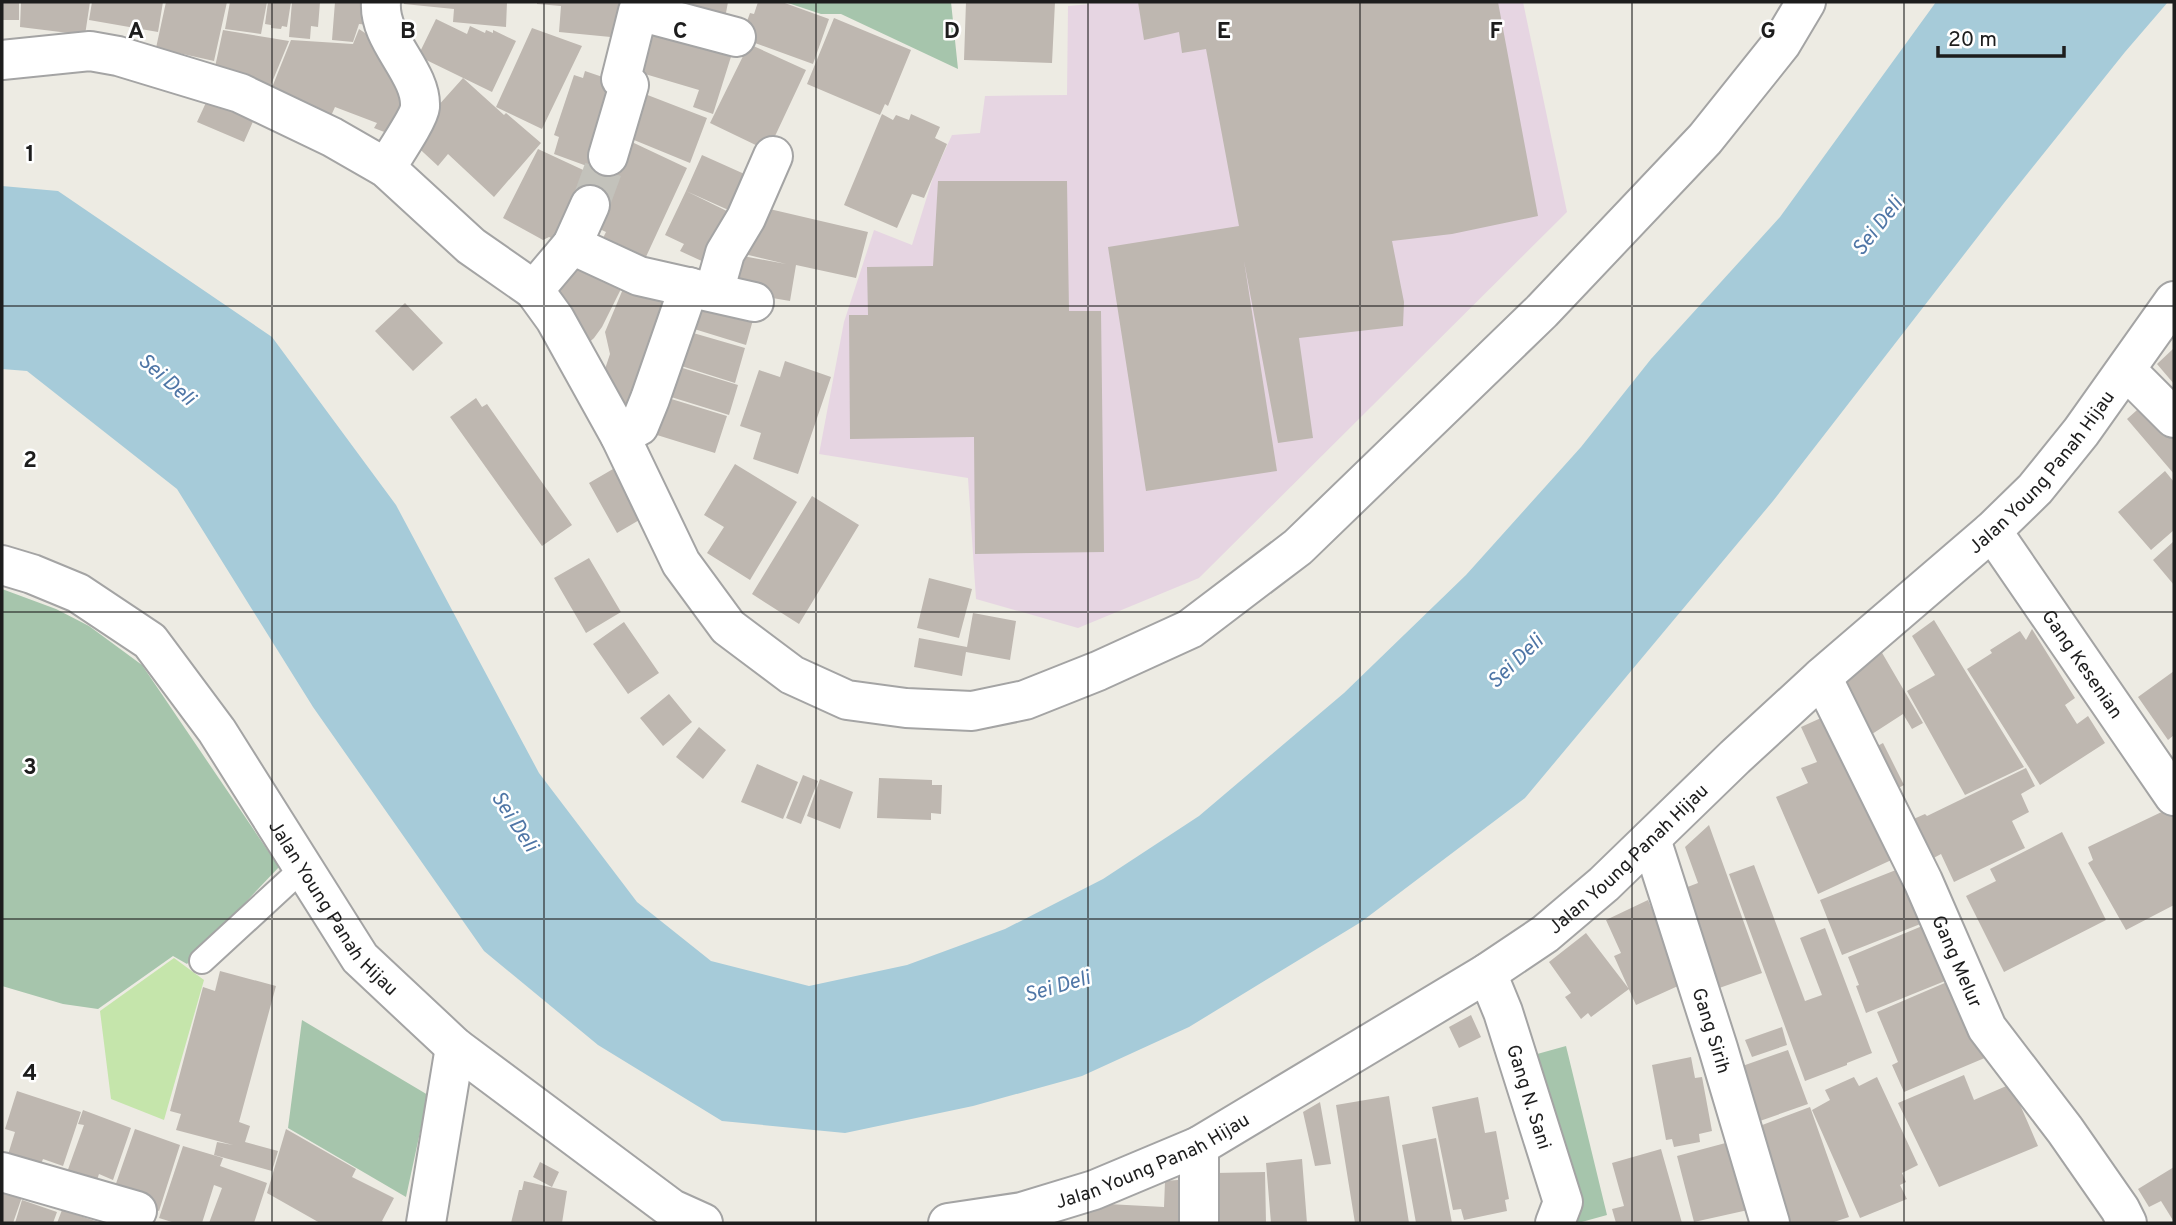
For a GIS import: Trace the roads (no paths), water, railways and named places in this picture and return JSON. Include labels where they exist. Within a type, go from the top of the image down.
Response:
[{"type":"street","points":[[381,2],[389,36],[418,90],[420,109],[386,168]]},
{"type":"street","points":[[2,60],[90,51],[118,56],[240,93],[332,137],[386,168],[471,246],[534,290],[555,319],[620,436],[681,563],[729,627],[792,675],[846,700],[906,708],[972,711],[1025,700],[1098,671],[1190,629],[1298,547],[1542,312],[1705,139],[1782,44],[1806,2]]},
{"type":"street","points":[[608,156],[629,85],[621,79],[638,11],[736,37]]},
{"type":"street","points":[[620,436],[639,426],[701,290],[746,218],[773,156]]},
{"type":"street","points":[[534,290],[572,244],[590,205]]},
{"type":"street","points":[[572,244],[639,276],[754,302]]},
{"type":"street","name":"Jalan Young Panah Hijau","points":[[948,1223],[1022,1217],[1199,1146],[1487,973],[1545,934],[1604,884],[1822,677],[1992,531],[2035,489],[2081,432],[2174,301]]},
{"type":"street","points":[[2126,370],[2174,418]]},
{"type":"street","name":"Gang Kesenian","points":[[1992,531],[2174,796]]},
{"type":"street","name":"Jalan Young Panah Hijau","points":[[2,565],[32,573],[78,593],[150,641],[217,731],[360,958],[455,1047],[672,1209],[703,1223]]},
{"type":"street","name":"Gang Melur","points":[[1822,677],[1923,881],[1987,1028],[2065,1130],[2127,1223]]},
{"type":"street","name":"Gang Sirih","points":[[1651,839],[1718,1048],[1770,1223]]},
{"type":"street","name":"Gang N. Sani","points":[[1487,973],[1503,1012],[1563,1202],[1555,1223]]},
{"type":"street","points":[[426,1223],[455,1047]]},
{"type":"street","points":[[1199,1146],[1199,1223]]},
{"type":"street","points":[[2,1172],[138,1211]]},
{"type":"lane","points":[[202,961],[303,867]]},
{"type":"water","name":"Sei Deli","points":[[1936,2],[2168,2],[2004,203],[1773,501],[1525,798],[1361,922],[1189,1027],[1082,1076],[973,1106],[845,1133],[722,1121],[598,1045],[484,951],[313,707],[177,489],[27,371],[2,369],[2,186],[58,191],[272,337],[396,505],[539,773],[637,902],[711,961],[809,986],[907,965],[1005,929],[1103,879],[1199,816],[1344,693],[1466,575],[1581,447],[1651,359],[1780,217]]},
{"type":"tunnel","points":[[590,205],[608,156]]}]
